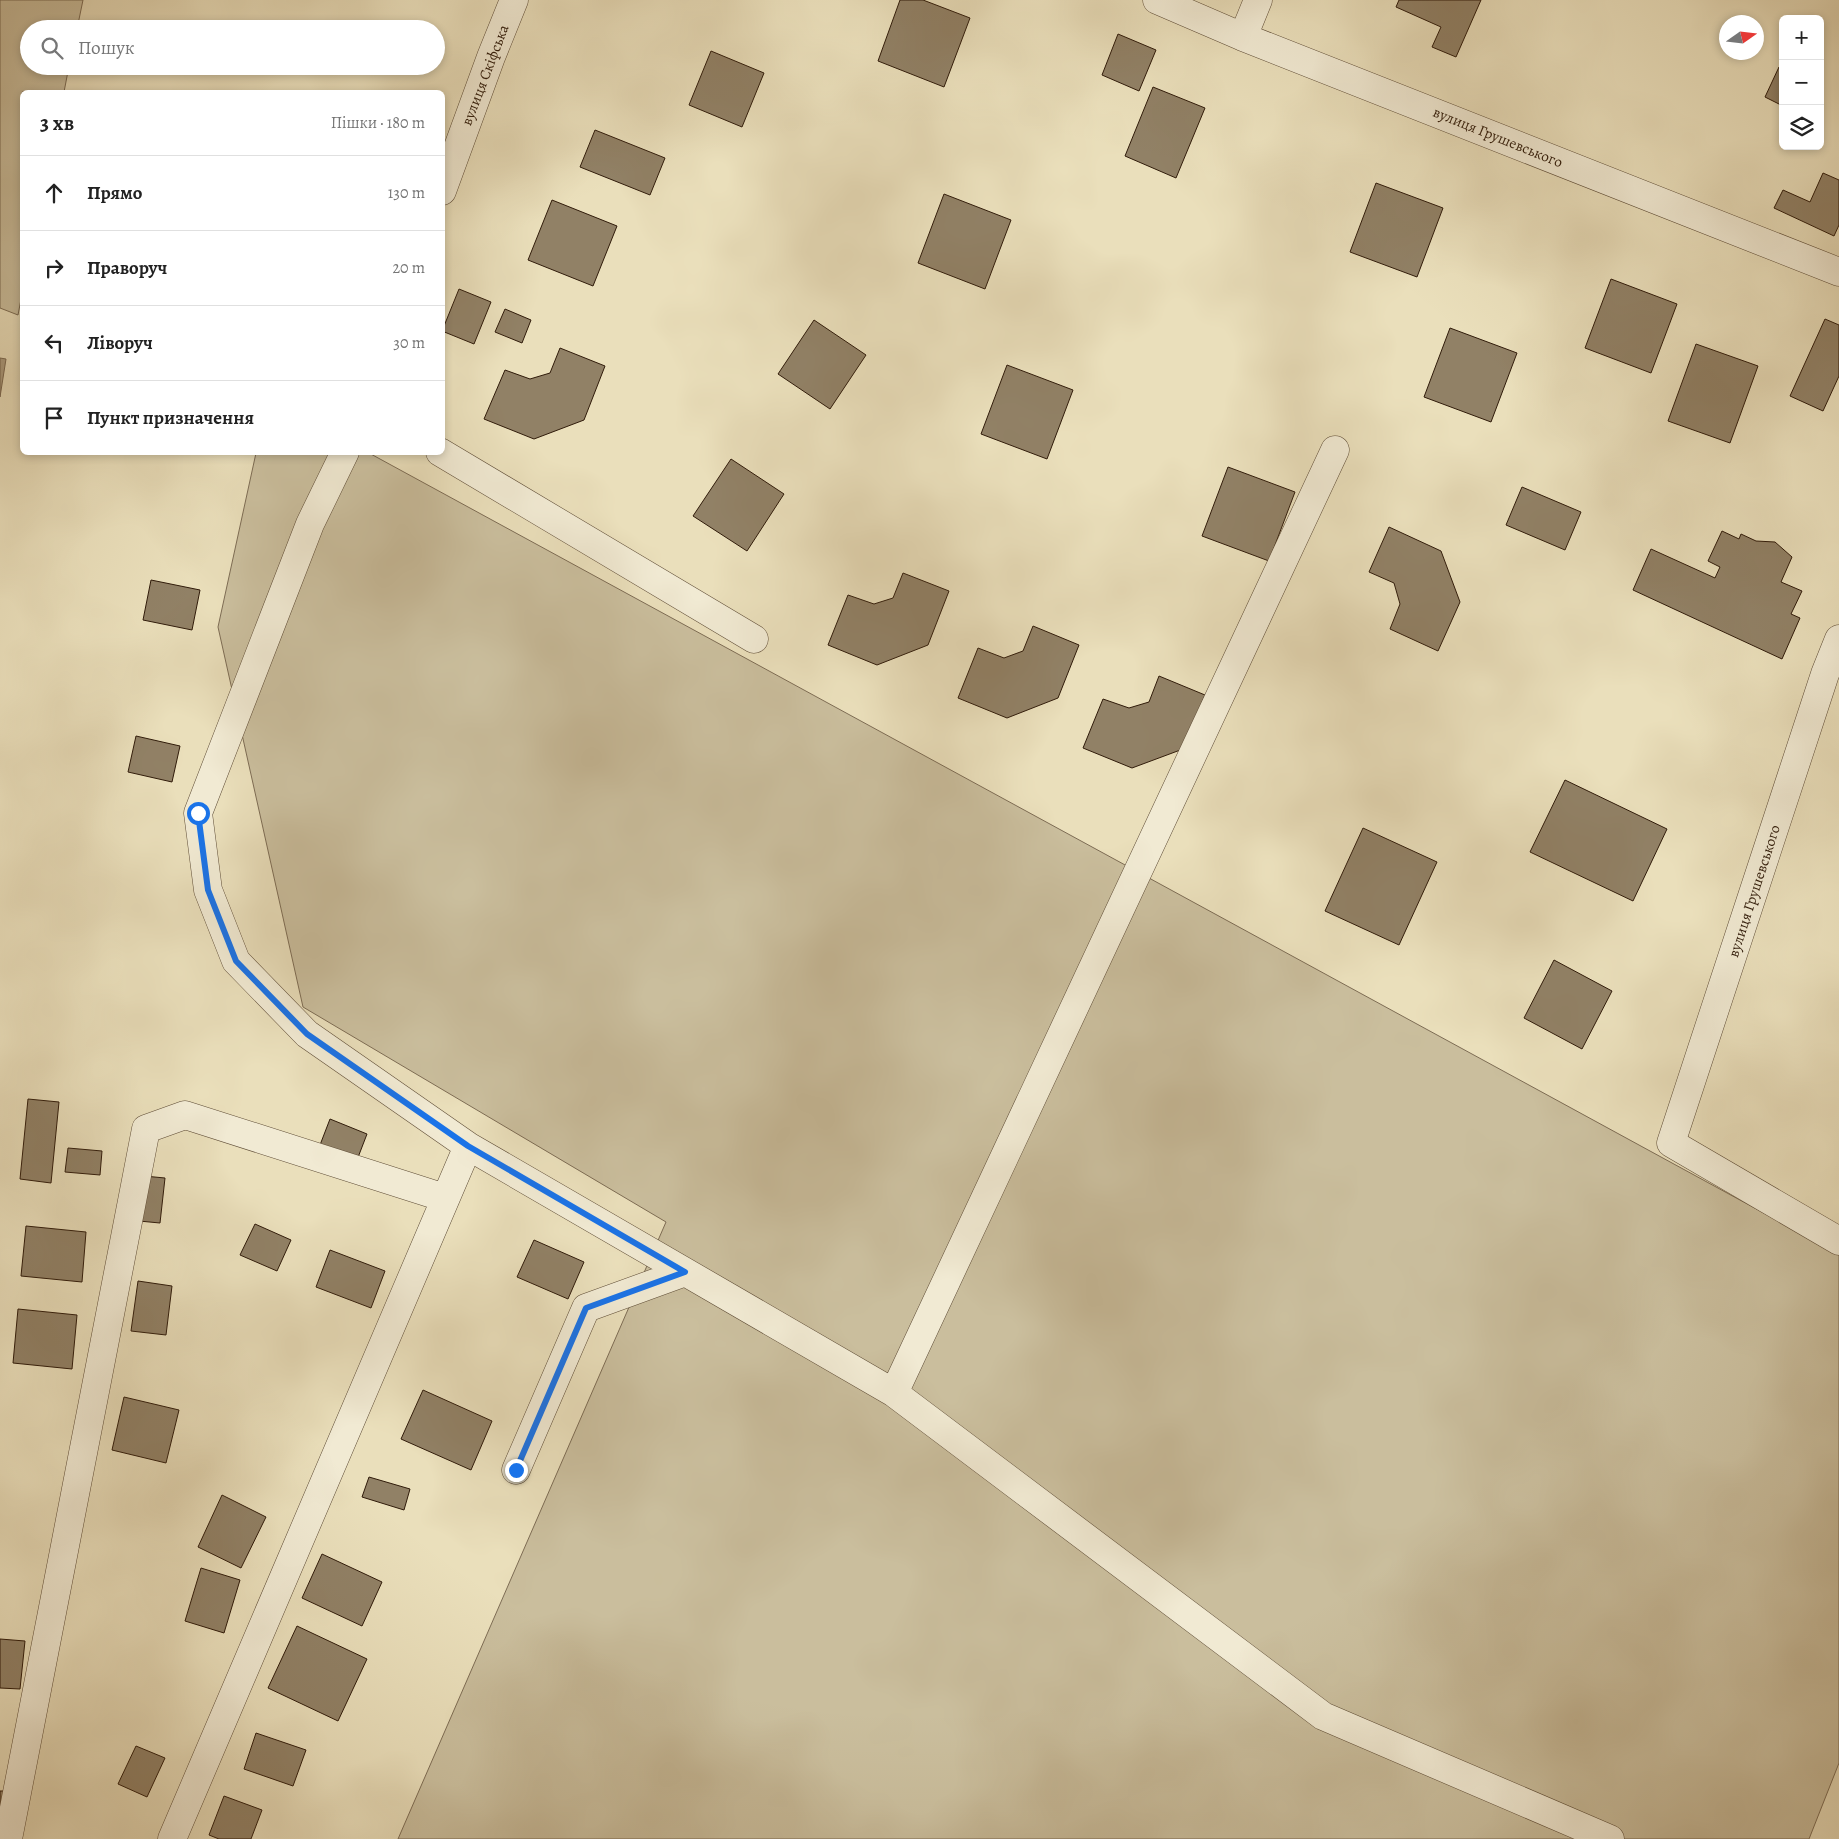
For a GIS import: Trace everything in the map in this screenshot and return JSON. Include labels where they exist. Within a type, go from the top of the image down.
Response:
[{"type":"street","name":"вулиця Скіфська","points":[[445,183],[514,0]]},
{"type":"street","name":"вулиця Грушевського","points":[[1157,0],[1242,37],[1839,272]]},
{"type":"street","points":[[1242,37],[1258,0]]},
{"type":"street","points":[[894,1393],[1334,450]]},
{"type":"street","points":[[344,455],[310,524],[198,813],[208,890],[236,961],[307,1034],[468,1146],[894,1393],[1323,1716],[1610,1839]]},
{"type":"street","points":[[445,455],[754,639]]},
{"type":"street","name":"вулиця Грушевського","points":[[1839,639],[1825,674],[1670,1143],[1839,1240]]},
{"type":"street","points":[[8,1839],[146,1129],[185,1115],[445,1198]]},
{"type":"street","points":[[172,1839],[468,1146]]},
{"type":"street","points":[[516,1470],[586,1308],[685,1272]]},
{"type":"shaded area","points":[[0,0],[83,0],[79,20],[20,20],[20,75],[67,75],[64,90],[20,90],[20,304],[18,315],[0,308]]},
{"type":"shaded area","points":[[0,358],[6,359],[0,397]]},
{"type":"shaded area","points":[[256,455],[373,455],[1839,1254],[1839,1763],[1809,1839],[398,1839],[666,1222],[303,1007],[218,627]]},
{"type":"building","points":[[900,0],[923,0],[970,18],[944,87],[878,61]]},
{"type":"building","points":[[1399,0],[1481,0],[1456,57],[1432,47],[1441,27],[1396,7]]},
{"type":"building","points":[[1118,34],[1156,50],[1139,91],[1102,75]]},
{"type":"building","points":[[711,51],[764,73],[742,127],[689,105]]},
{"type":"building","points":[[1779,67],[1779,104],[1765,97]]},
{"type":"building","points":[[1153,87],[1205,108],[1176,178],[1125,156]]},
{"type":"building","points":[[595,130],[665,158],[650,195],[580,167]]},
{"type":"building","points":[[1823,173],[1839,180],[1839,225],[1834,236],[1774,208],[1783,190],[1810,202]]},
{"type":"building","points":[[1376,183],[1443,208],[1417,277],[1350,252]]},
{"type":"building","points":[[944,194],[1011,220],[985,289],[918,263]]},
{"type":"building","points":[[552,200],[617,226],[593,286],[528,260]]},
{"type":"building","points":[[1611,279],[1677,304],[1651,373],[1585,348]]},
{"type":"building","points":[[459,289],[491,302],[474,344],[445,332],[445,324]]},
{"type":"building","points":[[505,309],[531,320],[522,343],[495,332]]},
{"type":"building","points":[[1825,319],[1839,325],[1839,376],[1823,411],[1790,396]]},
{"type":"building","points":[[814,320],[866,355],[830,409],[778,374]]},
{"type":"building","points":[[1450,328],[1517,353],[1491,422],[1424,397]]},
{"type":"building","points":[[1696,344],[1758,366],[1730,443],[1668,421]]},
{"type":"building","points":[[560,348],[605,366],[584,420],[534,439],[484,419],[505,370],[530,379],[550,373]]},
{"type":"building","points":[[1007,365],[1073,390],[1047,459],[981,434]]},
{"type":"building","points":[[731,459],[784,494],[747,551],[693,516]]},
{"type":"building","points":[[1228,467],[1295,492],[1269,561],[1202,536]]},
{"type":"building","points":[[1522,487],[1581,512],[1565,550],[1506,525]]},
{"type":"building","points":[[1389,527],[1441,551],[1460,602],[1438,651],[1390,629],[1400,604],[1394,583],[1369,572]]},
{"type":"building","points":[[1722,531],[1739,539],[1741,534],[1756,541],[1775,542],[1792,557],[1781,582],[1802,591],[1791,614],[1800,618],[1782,659],[1633,590],[1651,549],[1715,578],[1720,567],[1708,561]]},
{"type":"building","points":[[903,573],[949,591],[928,645],[877,665],[828,645],[848,595],[874,604],[893,598]]},
{"type":"building","points":[[151,580],[200,590],[192,630],[143,620]]},
{"type":"building","points":[[1033,626],[1079,645],[1058,698],[1007,718],[958,698],[978,648],[1004,658],[1023,651]]},
{"type":"building","points":[[1159,676],[1205,695],[1183,749],[1132,768],[1083,748],[1103,699],[1129,708],[1149,702]]},
{"type":"building","points":[[136,736],[180,746],[172,782],[128,772]]},
{"type":"building","points":[[1565,780],[1667,829],[1633,901],[1530,852]]},
{"type":"building","points":[[1363,828],[1437,862],[1399,945],[1325,911]]},
{"type":"building","points":[[1554,960],[1612,991],[1582,1049],[1524,1018]]},
{"type":"building","points":[[28,1099],[59,1102],[51,1183],[20,1179]]},
{"type":"building","points":[[330,1119],[367,1134],[357,1160],[320,1145]]},
{"type":"building","points":[[68,1148],[102,1151],[100,1175],[65,1172]]},
{"type":"building","points":[[144,1176],[165,1178],[160,1223],[139,1221]]},
{"type":"building","points":[[255,1224],[291,1240],[277,1271],[240,1255]]},
{"type":"building","points":[[26,1226],[86,1232],[82,1282],[21,1276]]},
{"type":"building","points":[[534,1240],[584,1262],[568,1299],[517,1277]]},
{"type":"building","points":[[330,1250],[385,1271],[371,1308],[316,1287]]},
{"type":"building","points":[[138,1281],[172,1286],[166,1335],[131,1331]]},
{"type":"building","points":[[18,1309],[77,1315],[72,1369],[13,1363]]},
{"type":"building","points":[[423,1390],[492,1421],[471,1470],[401,1439]]},
{"type":"building","points":[[124,1397],[179,1410],[166,1463],[112,1450]]},
{"type":"building","points":[[369,1477],[410,1489],[404,1510],[362,1497]]},
{"type":"building","points":[[222,1495],[266,1517],[241,1568],[198,1547]]},
{"type":"building","points":[[322,1554],[382,1582],[362,1626],[302,1598]]},
{"type":"building","points":[[201,1568],[240,1580],[224,1633],[185,1621]]},
{"type":"building","points":[[297,1626],[367,1659],[338,1721],[268,1688]]},
{"type":"building","points":[[0,1639],[25,1641],[20,1689],[0,1688]]},
{"type":"building","points":[[256,1733],[306,1750],[293,1786],[244,1769]]},
{"type":"building","points":[[136,1746],[165,1758],[147,1797],[118,1784]]},
{"type":"building","points":[[0,1791],[4,1791],[0,1817]]},
{"type":"building","points":[[224,1796],[262,1810],[251,1839],[219,1839],[209,1835]]},
{"type":"route","points":[[198,813],[208,890],[236,961],[307,1034],[468,1146],[685,1272],[586,1308],[516,1470]]}]
